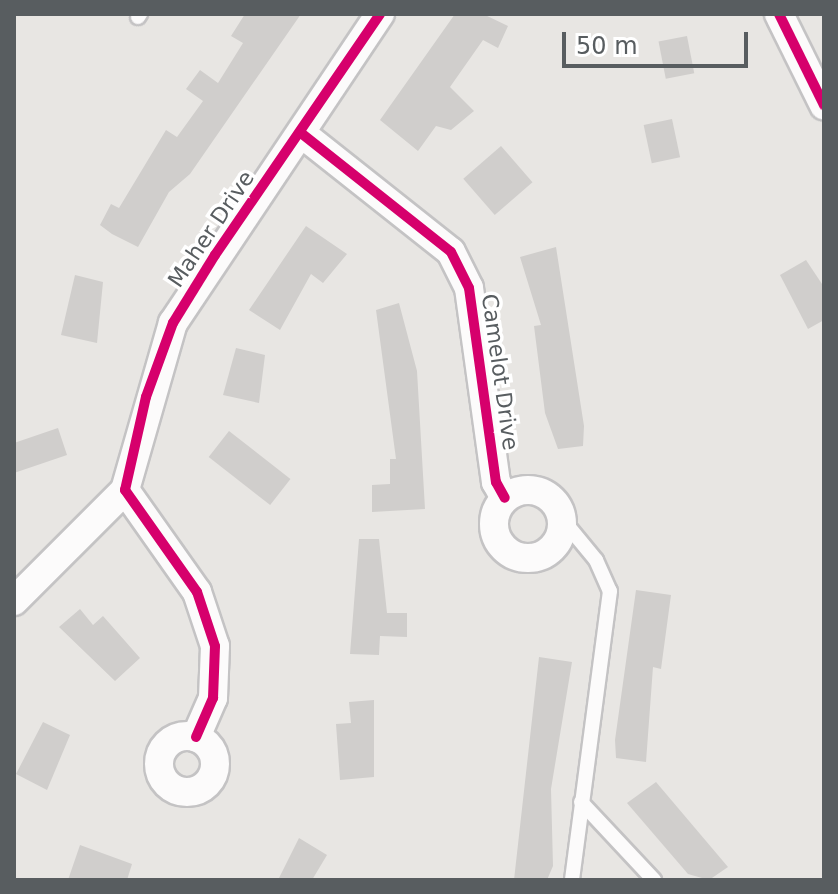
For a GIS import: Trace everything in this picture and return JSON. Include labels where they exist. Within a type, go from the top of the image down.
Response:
[{"type":"street","name":"Maher Drive","points":[[125,490],[173,323],[380,14]]},
{"type":"street","points":[[779,14],[824,105]]},
{"type":"street","name":"Camelot Drive","points":[[301,133],[451,252],[469,288],[496,482],[505,498],[494,530],[515,556],[549,551],[563,520]]},
{"type":"street","points":[[505,498],[534,489],[558,506],[563,520]]},
{"type":"street","points":[[14,601],[125,490],[197,592],[215,646],[213,698],[196,737]]},
{"type":"lane","points":[[563,520],[596,560],[610,591],[572,880]]},
{"type":"lane","points":[[581,802],[654,880]]},
{"type":"building","points":[[245,14],[301,14],[190,174],[169,192],[138,247],[112,234],[100,225],[111,204],[119,208],[166,130],[177,137],[203,101],[186,89],[200,70],[218,83],[243,43],[231,36]]},
{"type":"building","points":[[455,14],[483,14],[508,26],[498,48],[483,40],[450,87],[474,111],[451,130],[436,126],[418,151],[380,120]]},
{"type":"building","points":[[687,36],[694,73],[666,79],[659,42]]},
{"type":"building","points":[[672,119],[680,157],[652,163],[644,125]]},
{"type":"building","points":[[501,146],[532,182],[495,215],[463,179]]},
{"type":"building","points":[[306,226],[347,254],[323,283],[311,274],[280,330],[249,310]]},
{"type":"building","points":[[556,247],[584,426],[583,446],[558,449],[545,413],[534,326],[541,325],[520,257]]},
{"type":"building","points":[[806,260],[824,287],[824,320],[808,329],[780,275]]},
{"type":"building","points":[[75,275],[103,282],[97,343],[61,335]]},
{"type":"building","points":[[399,303],[417,371],[425,509],[372,512],[372,485],[390,484],[390,459],[396,459],[376,310]]},
{"type":"building","points":[[236,348],[265,355],[259,403],[223,395]]},
{"type":"building","points":[[58,428],[67,455],[14,473],[14,443]]},
{"type":"building","points":[[229,431],[290,479],[270,505],[209,457]]},
{"type":"building","points":[[359,539],[379,539],[387,613],[407,613],[407,637],[380,636],[379,655],[350,654]]},
{"type":"building","points":[[636,590],[671,595],[661,669],[653,667],[646,762],[616,758],[615,740]]},
{"type":"building","points":[[80,609],[93,625],[103,616],[140,658],[115,681],[59,627]]},
{"type":"building","points":[[539,657],[572,662],[551,789],[553,866],[547,880],[514,880]]},
{"type":"building","points":[[374,700],[374,777],[340,780],[336,724],[351,723],[349,702]]},
{"type":"building","points":[[43,722],[70,735],[47,790],[16,774]]},
{"type":"building","points":[[656,782],[728,867],[709,880],[688,874],[627,803]]},
{"type":"building","points":[[299,838],[327,855],[312,880],[278,880]]},
{"type":"building","points":[[80,845],[132,864],[127,880],[68,880]]},
{"type":"cycle path","points":[[196,737],[213,698],[215,646],[197,592],[125,490],[146,397],[173,323],[215,255],[380,14]]},
{"type":"cycle path","points":[[779,14],[824,105]]},
{"type":"cycle path","points":[[301,133],[451,252],[469,288],[496,482],[505,498]]}]
